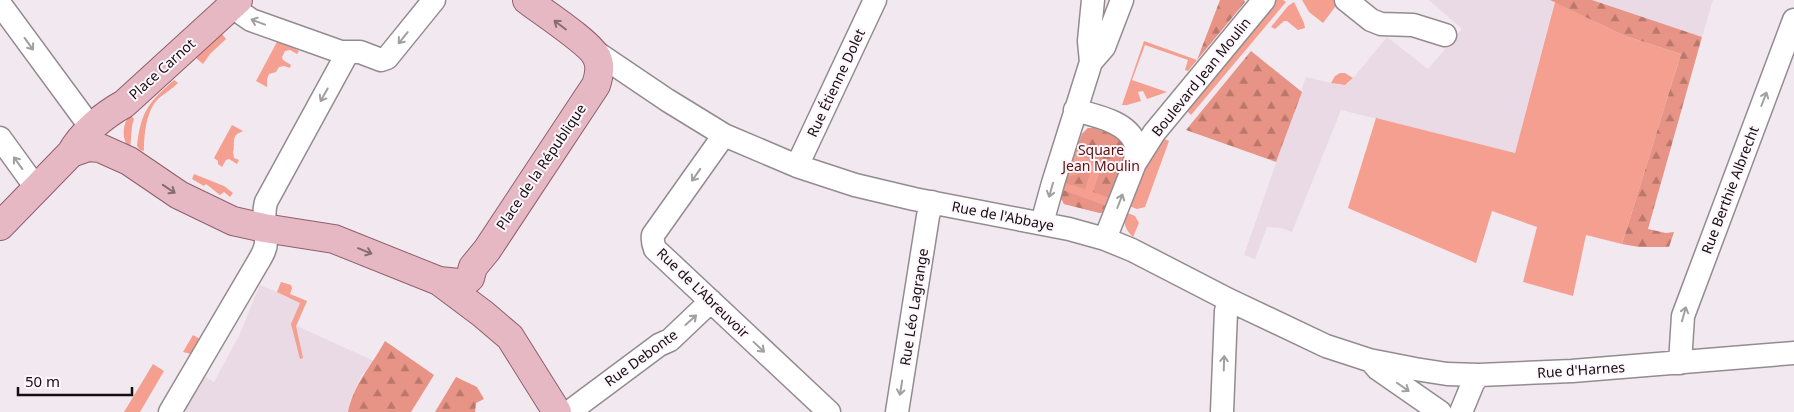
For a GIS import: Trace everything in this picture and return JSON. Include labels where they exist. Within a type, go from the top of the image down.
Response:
[{"type":"main road","name":"Rue de l'Abbaye","points":[[527,0],[593,50]]},
{"type":"main road","name":"Place Carnot","points":[[0,226],[71,153],[79,141],[107,115],[124,104],[234,3]]},
{"type":"main road","points":[[593,50],[600,65],[596,85]]},
{"type":"main road","name":"Place de la République","points":[[438,281],[459,283],[470,278],[473,267],[487,250],[596,85]]},
{"type":"main road","points":[[124,104],[116,121],[116,130],[120,146],[129,161]]},
{"type":"main road","points":[[71,153],[88,147],[95,147],[129,161],[179,195],[233,221],[334,239],[438,281],[483,314],[510,337]]},
{"type":"main road","name":"Place de la République","points":[[487,250],[480,273],[480,284],[484,294],[557,412]]},
{"type":"street","points":[[234,3],[240,14],[258,23],[341,52],[360,52],[381,60],[387,58],[434,0]]},
{"type":"street","name":"Rue Étienne Dolet","points":[[797,166],[875,0]]},
{"type":"street","points":[[1093,0],[1102,26]]},
{"type":"street","points":[[1042,223],[1091,62],[1089,41],[1122,0]]},
{"type":"street","name":"Boulevard Jean Moulin","points":[[1105,239],[1135,163],[1154,133],[1264,0]]},
{"type":"street","points":[[1346,0],[1372,20],[1381,24],[1412,25],[1445,34]]},
{"type":"street","points":[[0,4],[92,129]]},
{"type":"street","name":"Rue Berthie Albrecht","points":[[1680,363],[1683,316],[1794,20]]},
{"type":"street","name":"Rue de l'Abbaye","points":[[593,50],[636,80],[724,135],[797,166],[855,185],[1081,231],[1105,239],[1132,250],[1229,300],[1326,346],[1369,360]]},
{"type":"street","points":[[170,412],[264,250],[266,242],[264,210],[266,202],[348,52]]},
{"type":"street","name":"Rue de l'Abbaye","points":[[596,85],[610,79],[636,80]]},
{"type":"street","points":[[1119,124],[1151,118],[1176,106]]},
{"type":"street","points":[[1075,110],[1119,124],[1130,135],[1135,144],[1135,163]]},
{"type":"street","name":"Rue de L'Abreuvoir","points":[[724,135],[652,235],[655,249],[829,412]]},
{"type":"street","points":[[0,138],[37,189]]},
{"type":"street","name":"Rue Léo Lagrange","points":[[897,412],[928,216],[932,202]]},
{"type":"street","points":[[1222,412],[1226,311],[1229,300]]},
{"type":"street","name":"Rue Debonte","points":[[569,412],[659,345],[670,340],[711,302]]},
{"type":"street","name":"Rue d'Harnes","points":[[1369,360],[1446,374],[1479,375],[1572,371],[1794,352]]},
{"type":"street","points":[[1369,360],[1378,369],[1440,412]]},
{"type":"street","points":[[1415,369],[1450,412]]},
{"type":"street","points":[[1461,412],[1473,383],[1479,375]]},
{"type":"shaded area","points":[[1429,0],[1555,0],[1515,153],[1341,110],[1292,232],[1281,228],[1267,227],[1255,259],[1244,255],[1306,77],[1340,85],[1349,83],[1387,37],[1428,69],[1462,29]]},
{"type":"shaded area","points":[[1592,0],[1713,0],[1702,37]]},
{"type":"shaded area","points":[[281,282],[291,285],[290,294],[307,301],[297,326],[374,361],[362,375],[350,400],[348,412],[184,412],[205,377],[214,382],[239,336],[260,285],[277,292]]},
{"type":"green space","points":[[1220,0],[1244,0],[1245,2],[1197,60]]},
{"type":"green space","points":[[1272,0],[1283,0],[1286,2],[1191,115],[1187,111],[1258,25]]},
{"type":"green space","points":[[1302,0],[1335,0],[1338,3],[1323,23],[1309,12]]},
{"type":"green space","points":[[1550,0],[1592,0],[1702,37],[1648,229],[1666,233],[1674,232],[1669,247],[1639,247],[1622,244],[1681,54],[1625,36]]},
{"type":"green space","points":[[1294,2],[1305,28],[1298,30],[1287,21],[1284,21],[1275,29],[1271,27],[1288,6]]},
{"type":"green space","points":[[1555,2],[1625,36],[1681,54],[1622,244],[1586,235],[1573,296],[1523,282],[1537,227],[1492,211],[1476,263],[1348,208],[1376,118],[1515,153]]},
{"type":"green space","points":[[222,34],[226,39],[210,54],[203,64],[196,58]]},
{"type":"green space","points":[[278,40],[299,51],[297,54],[290,50],[285,51],[282,57],[283,60],[291,65],[290,68],[279,67],[276,72],[269,74],[267,87],[256,81]]},
{"type":"green space","points":[[1144,41],[1197,60],[1188,71],[1185,70],[1188,60],[1145,45],[1132,80],[1167,92],[1147,99],[1143,91],[1138,92],[1141,101],[1122,105]]},
{"type":"green space","points":[[1251,51],[1302,92],[1276,162],[1186,130]]},
{"type":"green space","points":[[1345,73],[1353,78],[1345,85],[1331,83],[1335,76]]},
{"type":"green space","points":[[174,80],[178,83],[159,98],[151,109],[145,130],[144,151],[140,150],[137,146],[144,116],[152,101]]},
{"type":"green space","points":[[130,114],[134,119],[130,150],[125,141],[124,127]]},
{"type":"green space","points":[[232,125],[243,131],[235,136],[234,140],[234,158],[239,160],[237,164],[229,159],[226,160],[222,167],[214,158]]},
{"type":"green space","name":"Square Jean Moulin","points":[[1088,128],[1123,138],[1108,209],[1100,213],[1064,204],[1060,196],[1082,134]]},
{"type":"green space","points":[[1088,128],[1123,138],[1130,146],[1112,199],[1093,192],[1103,162],[1096,159],[1094,163],[1076,151],[1082,134]]},
{"type":"green space","points":[[1165,139],[1169,141],[1145,207],[1137,209],[1127,205],[1150,158]]},
{"type":"green space","points":[[1091,170],[1085,189],[1065,183],[1067,177]]},
{"type":"green space","points":[[194,174],[224,186],[233,193],[230,197],[224,192],[220,195],[206,184],[204,186],[192,179]]},
{"type":"green space","points":[[1063,190],[1109,207],[1105,212],[1100,213],[1064,204],[1060,196]]},
{"type":"green space","points":[[1125,212],[1135,216],[1139,223],[1133,237],[1125,226]]},
{"type":"green space","points":[[281,282],[291,285],[290,294],[307,301],[296,326],[303,358],[300,359],[291,324],[300,303],[277,292]]},
{"type":"green space","points":[[193,335],[205,342],[191,354],[183,352]]},
{"type":"green space","points":[[385,341],[434,375],[411,412],[348,412],[358,384]]},
{"type":"green space","points":[[153,364],[164,371],[140,412],[124,412]]},
{"type":"green space","points":[[456,377],[477,387],[484,399],[476,403],[475,412],[435,412]]}]
